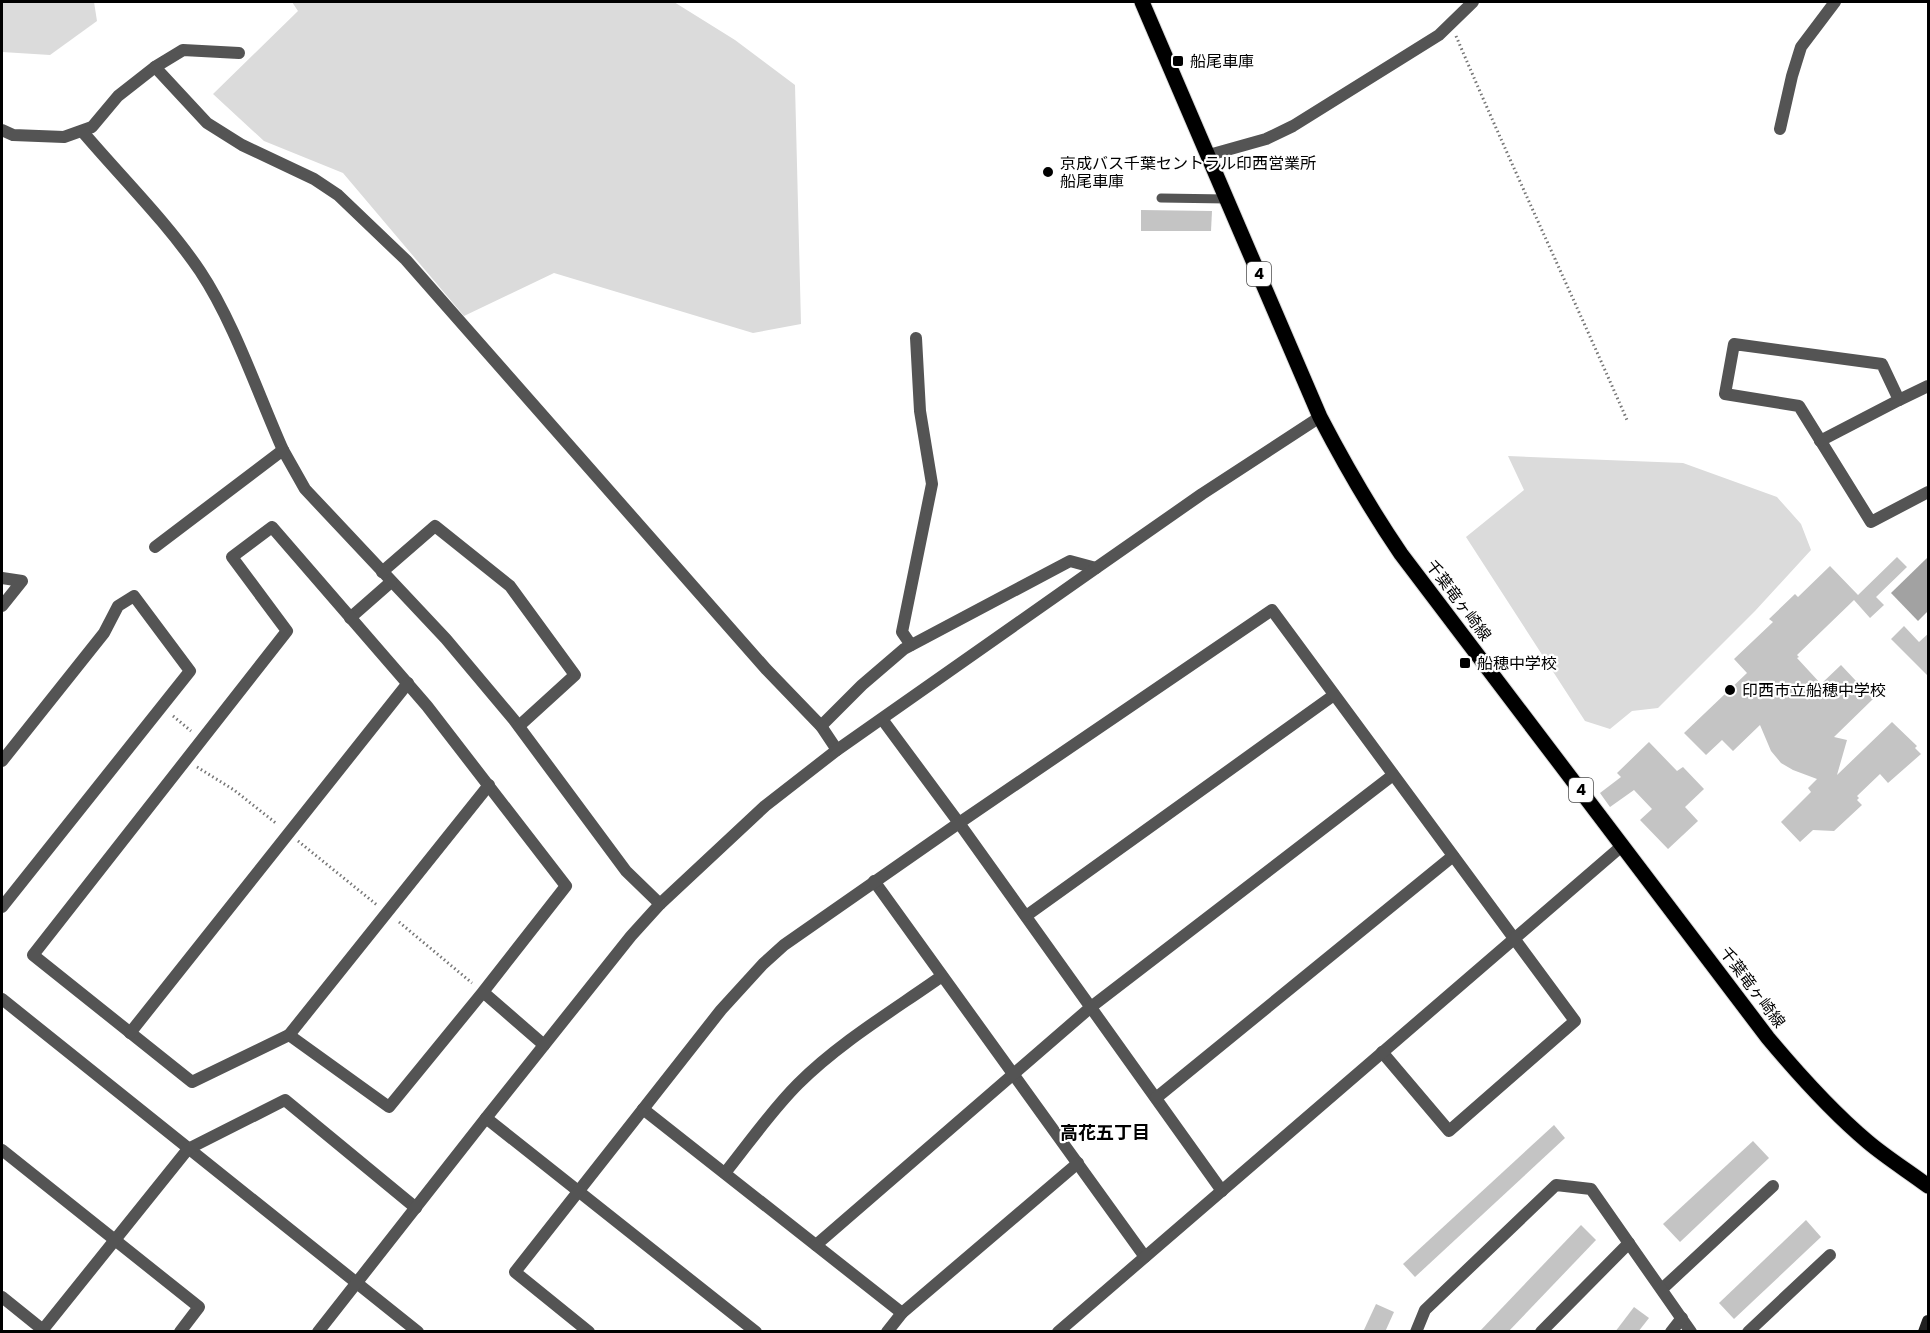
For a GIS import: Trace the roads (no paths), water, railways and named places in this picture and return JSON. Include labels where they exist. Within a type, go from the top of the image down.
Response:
[{"type":"main road","name":"千葉竜ヶ崎線","points":[[1142,2],[1320,417],[1352,478],[1401,554],[1768,1038],[1801,1078],[1869,1143],[1929,1186]]},
{"type":"main road","points":[[1924,1332],[1929,1321]]},
{"type":"street","points":[[1209,155],[1266,139],[1293,126],[1439,35],[1473,2]]},
{"type":"street","points":[[1780,129],[1801,48],[1835,2]]},
{"type":"street","points":[[2,130],[13,135],[64,137],[92,127],[118,96],[183,50],[239,53]]},
{"type":"street","points":[[155,68],[207,123],[242,145],[314,179],[338,195],[406,260],[766,669],[821,726],[837,750]]},
{"type":"street","points":[[82,130],[168,229],[200,273],[228,324],[283,450],[305,489],[446,639],[519,726],[626,871],[660,904]]},
{"type":"street","points":[[911,645],[903,632],[932,484],[920,411],[916,338]]},
{"type":"street","points":[[1899,400],[1882,364],[1734,344],[1725,394],[1799,406],[1871,522],[1929,492]]},
{"type":"street","points":[[1820,441],[1929,386]]},
{"type":"street","points":[[318,1332],[631,936],[660,904],[765,806],[837,750],[1096,568],[1202,494],[1320,417]]},
{"type":"street","points":[[154,547],[283,450]]},
{"type":"street","points":[[351,618],[435,526],[510,586],[575,675],[519,726]]},
{"type":"street","points":[[289,1035],[389,1107],[566,886],[489,785],[408,683],[272,527],[232,557],[287,631],[33,955],[192,1082],[289,1035],[489,785]]},
{"type":"street","points":[[821,726],[904,648],[1070,561],[1096,568]]},
{"type":"street","points":[[2,578],[22,581],[2,606]]},
{"type":"street","points":[[2,760],[104,633],[118,606],[134,596],[190,671],[2,907]]},
{"type":"street","points":[[589,1332],[515,1272],[721,1010],[762,964],[794,937],[959,822],[1272,610],[1575,1021],[1449,1131],[1382,1052]]},
{"type":"street","points":[[130,1033],[408,683]]},
{"type":"street","points":[[1026,916],[1334,695]]},
{"type":"street","points":[[882,719],[959,822],[1222,1191]]},
{"type":"street","points":[[816,1245],[1091,1007],[1393,774]]},
{"type":"street","points":[[1058,1332],[1623,845]]},
{"type":"street","points":[[1156,1098],[1453,856]]},
{"type":"street","points":[[874,881],[1145,1257]]},
{"type":"street","points":[[725,1173],[771,1115],[809,1074],[850,1041],[942,976]]},
{"type":"street","points":[[483,992],[544,1045]]},
{"type":"street","points":[[2,999],[418,1332]]},
{"type":"street","points":[[2,1297],[42,1331],[188,1149],[285,1100],[416,1208]]},
{"type":"street","points":[[643,1109],[902,1312]]},
{"type":"street","points":[[486,1118],[756,1332]]},
{"type":"street","points":[[2,1150],[199,1307],[180,1332]]},
{"type":"street","points":[[887,1332],[902,1312],[1078,1163]]},
{"type":"street","points":[[1416,1332],[1425,1310],[1556,1185],[1591,1189],[1691,1332]]},
{"type":"street","points":[[1662,1289],[1773,1186]]},
{"type":"street","points":[[1541,1332],[1629,1243]]},
{"type":"street","points":[[1748,1332],[1830,1256]]},
{"type":"street","points":[[1671,1332],[1682,1318]]},
{"type":"lane","points":[[1161,198],[1227,199]]},
{"type":"place","name":"船尾車庫","points":[[1178,61]]},
{"type":"place","name":"京成バス千葉セントラル印西営業所 船尾車庫","points":[[1048,172]]},
{"type":"place","name":"船穂中学校","points":[[1465,663]]},
{"type":"place","name":"印西市立船穂中学校","points":[[1730,690]]},
{"type":"district","name":"高花五丁目","points":[[1105,1133]]}]
